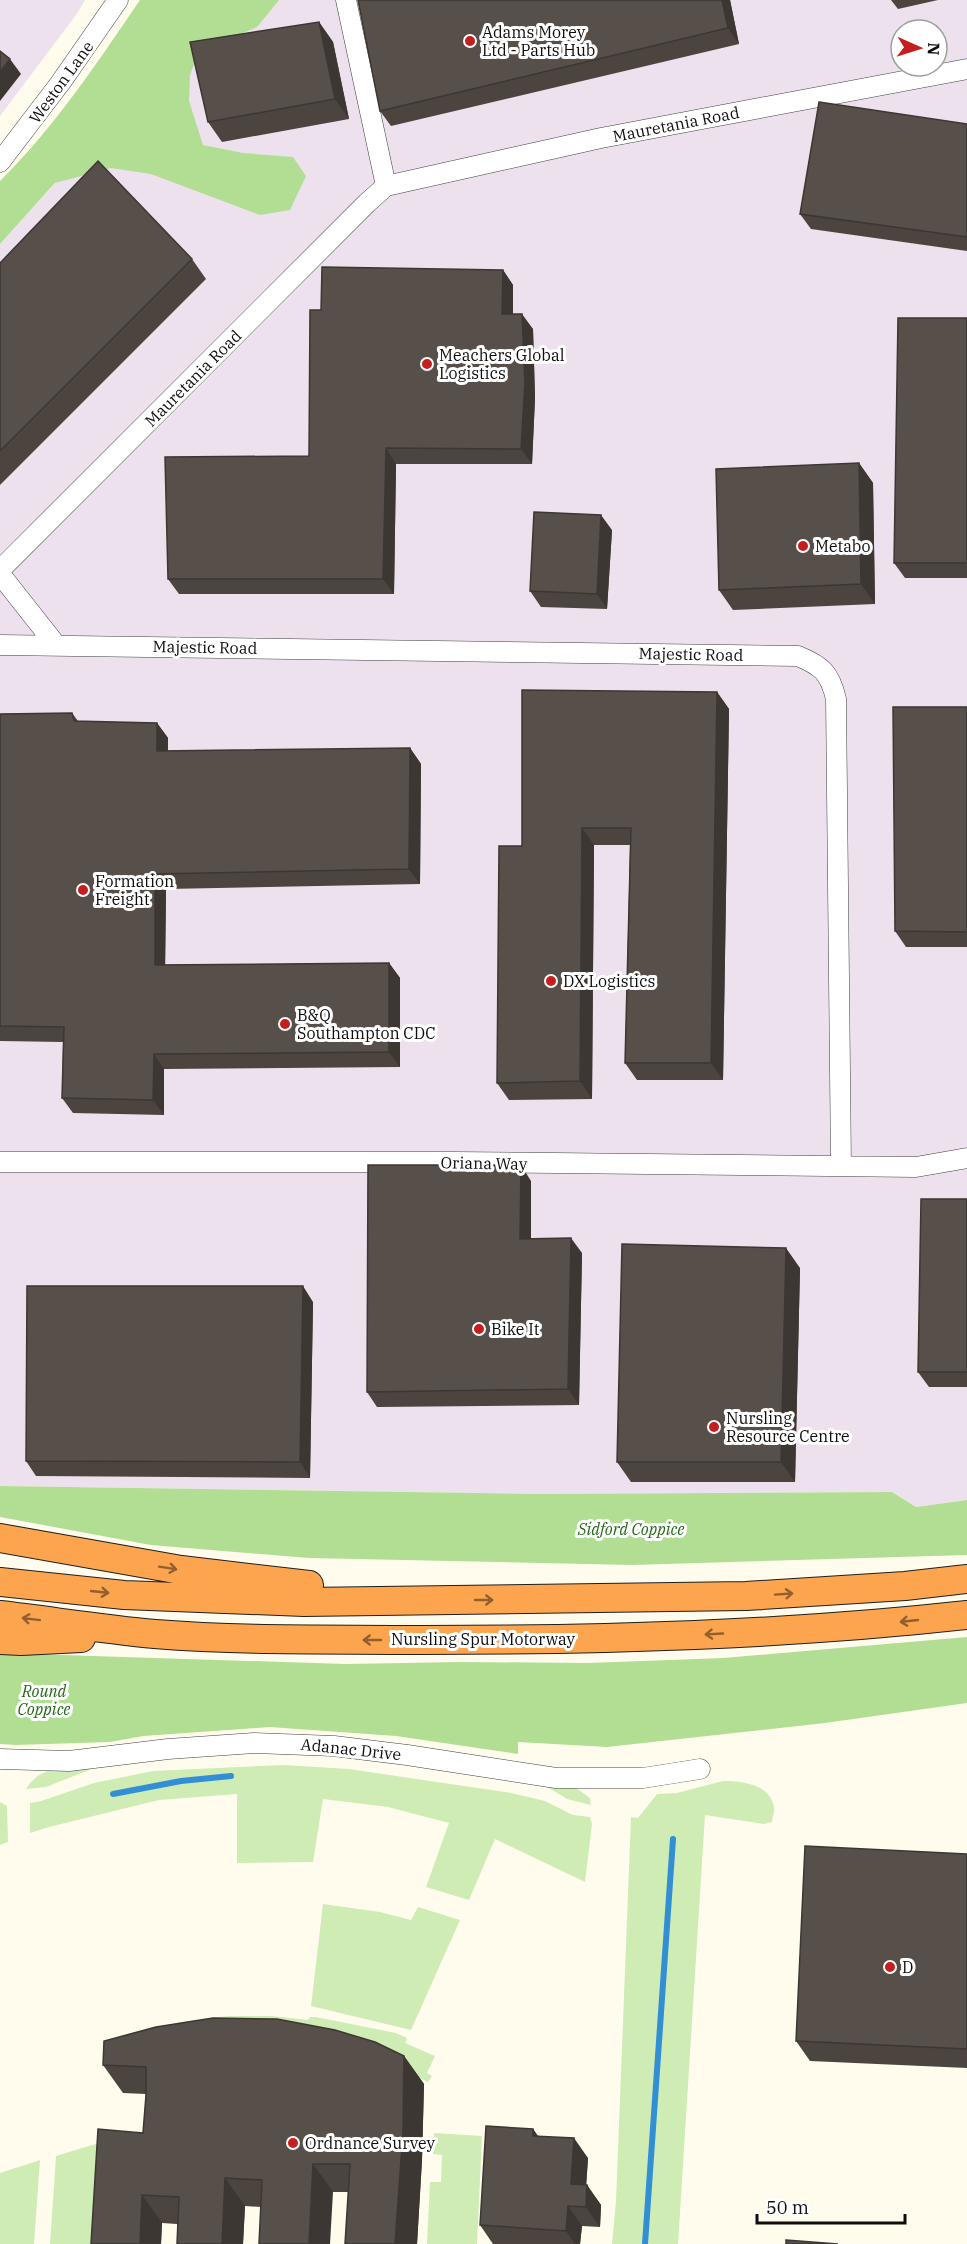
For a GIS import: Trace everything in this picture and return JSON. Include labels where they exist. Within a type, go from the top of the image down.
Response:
[{"type":"highway","points":[[0,1538],[181,1570],[435,1600]]},
{"type":"highway","points":[[0,1582],[124,1595],[304,1602],[746,1596],[905,1586],[967,1579]]},
{"type":"highway","name":"Nursling Spur Motorway","points":[[0,1615],[154,1634],[285,1639],[509,1640],[647,1638],[870,1626],[967,1615]]},
{"type":"highway","points":[[0,1640],[21,1641],[154,1634]]},
{"type":"street","name":"Weston Lane","points":[[0,162],[54,91],[118,0]]},
{"type":"street","points":[[346,0],[386,186]]},
{"type":"street","name":"Mauretania Road","points":[[0,572],[386,186],[601,138],[967,69]]},
{"type":"street","points":[[0,572],[56,645]]},
{"type":"street","name":"Majestic Road","points":[[0,645],[798,656],[813,662],[824,670],[832,683],[836,699],[841,1165]]},
{"type":"street","name":"Oriana Way","points":[[0,1162],[928,1166],[967,1158]]},
{"type":"street","name":"Adanac Drive","points":[[0,1759],[69,1761],[168,1749],[254,1743],[307,1744],[376,1751],[555,1778],[643,1778],[700,1769]]},
{"type":"shaded area","points":[[0,0],[85,0],[0,116]]},
{"type":"shaded area","points":[[222,0],[967,0],[967,1500],[916,1507],[892,1492],[537,1494],[0,1486],[0,244]]},
{"type":"green space","points":[[140,0],[279,0],[257,27],[199,51],[190,75],[189,101],[203,145],[243,153],[293,157],[306,176],[290,210],[260,215],[151,174],[111,168],[55,183],[0,244],[0,181],[57,117]]},
{"type":"green space","name":"Sidford Coppice","points":[[0,1486],[537,1494],[892,1492],[916,1507],[967,1500],[967,1555],[632,1565],[309,1558],[151,1545],[0,1517]]},
{"type":"green space","name":"Round Coppice","points":[[967,1637],[967,1703],[825,1723],[607,1747],[518,1742],[518,1754],[396,1736],[270,1727],[143,1736],[110,1742],[0,1744],[0,1653],[345,1664],[588,1663],[723,1658]]},
{"type":"green space","points":[[283,1765],[349,1769],[511,1793],[545,1801],[573,1815],[590,1817],[592,1824],[585,1882],[495,1839],[469,1900],[426,1887],[449,1823],[388,1807],[323,1799],[313,1862],[237,1863],[237,1794],[159,1800],[30,1833],[30,1803],[94,1783],[153,1771]]},
{"type":"green space","points":[[65,1768],[94,1768],[46,1787],[26,1789],[32,1781],[47,1771]]},
{"type":"green space","points":[[723,1781],[747,1783],[762,1789],[772,1800],[774,1811],[772,1822],[764,1824],[705,1815],[678,2244],[612,2244],[616,2201],[631,1817],[638,1818],[657,1794],[677,1793]]},
{"type":"green space","points":[[544,1785],[576,1788],[590,1798],[591,1805],[567,1799]]},
{"type":"green space","points":[[0,1802],[7,1806],[8,1842],[0,1845]]},
{"type":"green space","points":[[323,1904],[380,1912],[411,1920],[418,1907],[460,1920],[411,2030],[311,2006]]},
{"type":"green space","points":[[229,2016],[272,2016],[308,2020],[310,2017],[316,2017],[396,2033],[407,2038],[405,2043],[435,2056],[427,2073],[432,2076],[428,2082],[391,2065],[107,2044],[137,2033],[167,2026]]},
{"type":"green space","points":[[434,2133],[482,2136],[477,2244],[427,2244],[430,2182],[441,2182],[442,2155],[433,2154]]},
{"type":"green space","points":[[102,2142],[107,2244],[50,2244],[56,2156]]},
{"type":"green space","points":[[40,2160],[34,2244],[0,2244],[0,2173]]},
{"type":"building","name":"Adams Morey Ltd - Parts Hub","points":[[358,0],[722,0],[728,28],[380,111]]},
{"type":"building","points":[[319,22],[335,99],[208,122],[190,42]]},
{"type":"building","points":[[0,51],[10,59],[0,72]]},
{"type":"building","points":[[819,102],[967,124],[967,237],[800,214]]},
{"type":"building","points":[[98,161],[192,259],[0,451],[0,263]]},
{"type":"building","points":[[322,267],[503,270],[502,314],[522,314],[525,383],[521,449],[386,448],[383,579],[168,579],[165,457],[309,456],[310,310],[321,310]]},
{"type":"building","points":[[898,318],[967,318],[967,563],[894,563]]},
{"type":"building","name":"Metabo","points":[[859,463],[861,584],[719,590],[716,469]]},
{"type":"building","points":[[534,512],[601,515],[597,594],[530,591]]},
{"type":"building","points":[[522,690],[717,692],[711,1063],[625,1063],[631,828],[582,828],[580,1081],[497,1083],[499,846],[522,846]]},
{"type":"building","points":[[893,707],[967,707],[967,932],[895,931]]},
{"type":"building","points":[[72,713],[74,721],[157,723],[157,751],[410,748],[409,869],[155,874],[155,965],[389,963],[389,1052],[154,1054],[153,1100],[62,1098],[64,1027],[0,1026],[0,714]]},
{"type":"building","name":"Bike It","points":[[368,1165],[521,1165],[520,1239],[571,1238],[568,1389],[367,1392]]},
{"type":"building","points":[[921,1199],[967,1199],[967,1372],[918,1372]]},
{"type":"building","name":"Nursling Resource Centre","points":[[622,1244],[786,1248],[781,1462],[617,1462]]},
{"type":"building","points":[[27,1286],[303,1286],[300,1462],[26,1461]]},
{"type":"building","name":"D","points":[[805,1846],[967,1854],[967,2049],[796,2041]]},
{"type":"building","name":"Ordnance Survey","points":[[213,2018],[277,2019],[335,2030],[375,2042],[404,2056],[403,2132],[395,2244],[345,2244],[350,2164],[313,2164],[309,2244],[259,2244],[262,2180],[225,2178],[222,2244],[177,2244],[179,2197],[142,2195],[140,2244],[91,2244],[98,2129],[143,2133],[146,2095],[146,2067],[103,2065],[104,2041],[156,2027]]},
{"type":"building","points":[[486,2126],[533,2129],[533,2136],[574,2138],[571,2184],[587,2185],[586,2207],[568,2206],[566,2231],[480,2225]]},
{"type":"building","points":[[786,2240],[838,2244],[786,2244]]},
{"type":"waterway","points":[[113,1794],[181,1781],[231,1776]]},
{"type":"waterway","points":[[645,2244],[673,1839]]},
{"type":"place","name":"Adams Morey Ltd - Parts Hub","points":[[470,41]]},
{"type":"place","name":"Meachers Global Logistics","points":[[427,364]]},
{"type":"place","name":"Metabo","points":[[803,546]]},
{"type":"place","name":"Formation Freight","points":[[83,890]]},
{"type":"place","name":"DX Logistics","points":[[551,981]]},
{"type":"place","name":"B&Q Southampton CDC","points":[[285,1024]]},
{"type":"place","name":"Bike It","points":[[479,1329]]},
{"type":"place","name":"Nursling Resource Centre","points":[[714,1427]]},
{"type":"place","name":"D","points":[[890,1967]]},
{"type":"place","name":"Ordnance Survey","points":[[293,2143]]}]
